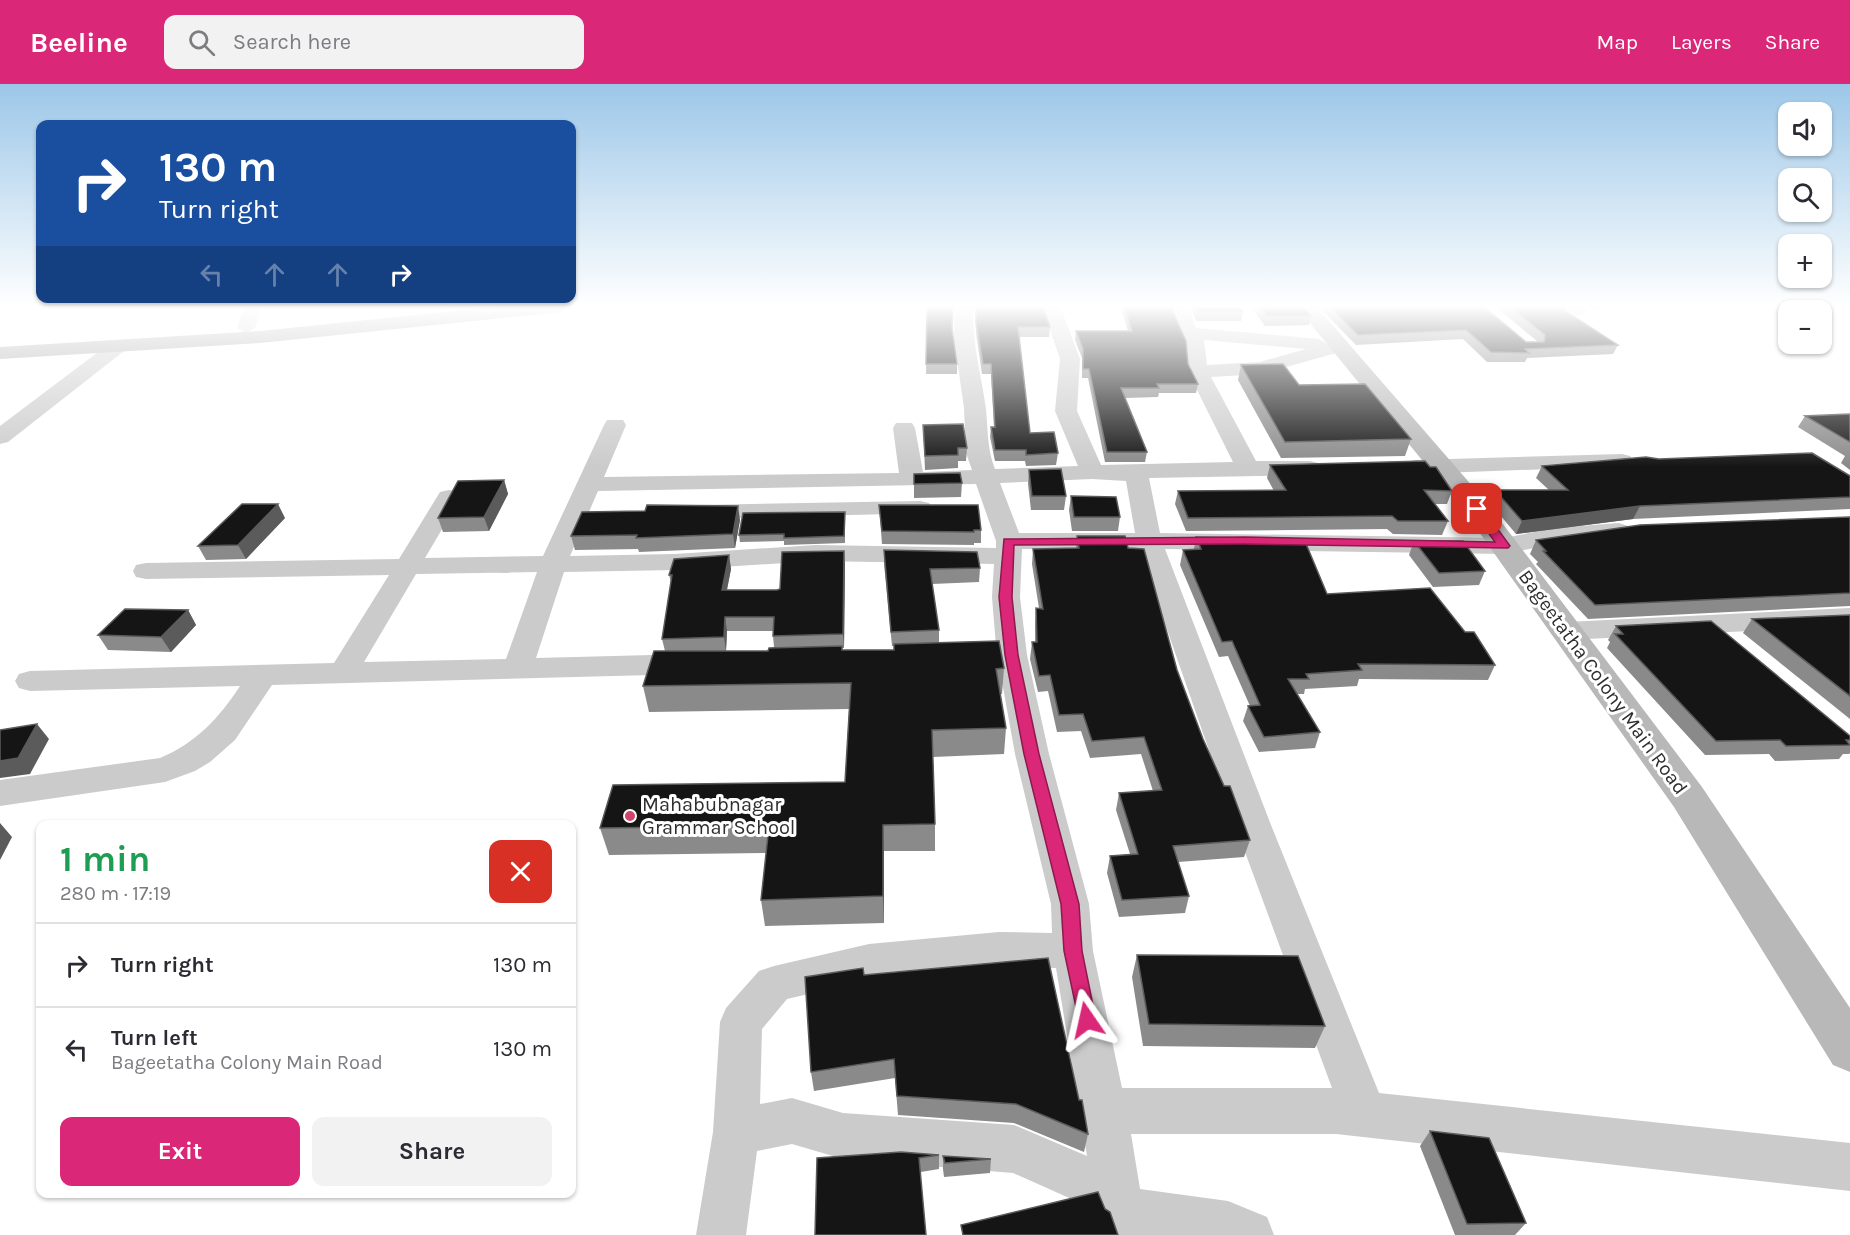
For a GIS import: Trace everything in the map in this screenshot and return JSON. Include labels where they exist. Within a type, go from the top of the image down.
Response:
[{"type":"street","points":[[0,437],[100,360]]},
{"type":"street","points":[[967,360],[975,408],[977,453],[984,477],[986,524],[1006,597],[1012,655],[1032,754],[1070,904],[1073,951],[1121,1213]]},
{"type":"street","points":[[1070,360],[1066,411],[1092,472]]},
{"type":"street","points":[[1197,360],[1198,372],[1247,466]]},
{"type":"street","points":[[1198,372],[1261,368],[1291,360]]},
{"type":"street","name":"Bageetatha Colony Main Road","points":[[1352,360],[1441,466],[1504,546],[1688,797],[1850,1049]]},
{"type":"street","points":[[518,668],[553,564],[615,425]]},
{"type":"street","points":[[904,428],[912,480]]},
{"type":"street","points":[[1394,467],[1643,461]]},
{"type":"street","points":[[588,484],[912,480],[1092,472],[1127,474],[1136,471],[1224,470],[1247,466],[1335,468]]},
{"type":"street","points":[[1136,471],[1149,541],[1253,825],[1365,1115]]},
{"type":"street","points":[[343,673],[449,497]]},
{"type":"street","points":[[678,512],[986,524],[1149,541],[1422,543],[1504,546],[1555,536],[1638,530]]},
{"type":"street","points":[[146,571],[675,561],[816,553],[986,524]]},
{"type":"street","points":[[1566,631],[1850,617]]},
{"type":"street","points":[[1710,624],[1745,653]]},
{"type":"street","points":[[932,657],[1012,655]]},
{"type":"street","points":[[30,681],[719,663]]},
{"type":"street","points":[[0,793],[165,770],[182,764],[204,752],[226,732],[263,675]]},
{"type":"street","points":[[721,1235],[736,1132],[741,1022],[774,984],[868,962],[999,949],[1073,951]]},
{"type":"street","points":[[1104,1111],[1336,1111],[1850,1167]]},
{"type":"street","points":[[736,1132],[792,1121],[843,1136],[1014,1149],[1121,1213],[1228,1226],[1249,1235]]},
{"type":"building","points":[[926,360],[956,360],[957,364],[926,364]]},
{"type":"building","points":[[982,360],[1022,360],[1030,433],[1054,432],[1058,453],[1026,455],[1026,450],[995,450],[991,427],[995,427],[991,364],[983,364]]},
{"type":"building","points":[[1083,360],[1188,360],[1198,384],[1157,384],[1159,388],[1121,388],[1147,452],[1107,452],[1089,369],[1083,369]]},
{"type":"building","points":[[1283,364],[1299,385],[1365,384],[1411,439],[1285,442],[1241,365]]},
{"type":"building","points":[[1850,414],[1850,442],[1805,416]]},
{"type":"building","points":[[963,424],[967,448],[958,448],[958,455],[925,456],[923,425]]},
{"type":"building","points":[[1812,453],[1850,476],[1850,497],[1640,506],[1522,521],[1495,490],[1568,490],[1542,466],[1646,457],[1659,459]]},
{"type":"building","points":[[1425,461],[1430,467],[1436,467],[1452,491],[1424,490],[1448,521],[1398,521],[1392,516],[1188,518],[1178,491],[1286,490],[1270,465]]},
{"type":"building","points":[[1061,469],[1066,496],[1032,496],[1029,470]]},
{"type":"building","points":[[960,473],[962,483],[914,484],[914,474]]},
{"type":"building","points":[[504,480],[484,517],[438,518],[458,481]]},
{"type":"building","points":[[1071,496],[1116,497],[1120,517],[1074,517]]},
{"type":"building","points":[[242,504],[278,504],[238,545],[198,546]]},
{"type":"building","points":[[647,505],[738,506],[733,534],[636,538],[637,535],[571,536],[582,512],[645,511]]},
{"type":"building","points":[[879,505],[978,505],[981,530],[974,530],[974,532],[882,531]]},
{"type":"building","points":[[845,512],[844,536],[784,538],[784,534],[739,535],[743,513]]},
{"type":"building","points":[[1850,517],[1850,593],[1595,605],[1543,551],[1546,551],[1536,540],[1640,525]]},
{"type":"building","points":[[1077,536],[1125,536],[1128,548],[1144,549],[1177,670],[1203,739],[1224,786],[1230,786],[1250,840],[1173,846],[1189,896],[1122,900],[1110,856],[1138,854],[1119,793],[1162,790],[1144,737],[1092,741],[1083,714],[1059,715],[1050,675],[1039,676],[1032,642],[1037,642],[1036,608],[1043,609],[1033,549],[1079,548]]},
{"type":"building","points":[[1196,537],[1304,539],[1327,594],[1430,588],[1465,632],[1474,632],[1495,665],[1358,664],[1362,670],[1306,674],[1309,679],[1288,679],[1320,732],[1264,737],[1248,706],[1260,705],[1232,641],[1222,642],[1183,550],[1201,549]]},
{"type":"building","points":[[1414,541],[1463,541],[1485,571],[1439,573]]},
{"type":"building","points":[[884,550],[977,552],[980,568],[930,569],[939,630],[891,632]]},
{"type":"building","points":[[844,551],[843,634],[773,636],[774,617],[725,617],[724,637],[662,639],[672,575],[669,575],[674,559],[729,555],[722,590],[777,590],[780,589],[782,552]]},
{"type":"building","points":[[125,609],[188,610],[161,637],[98,635]]},
{"type":"building","points":[[1850,615],[1850,696],[1752,619]]},
{"type":"building","points":[[1711,621],[1850,736],[1850,740],[1846,740],[1850,745],[1786,746],[1780,740],[1716,741],[1615,634],[1623,634],[1616,626]]},
{"type":"building","points":[[999,641],[1004,668],[996,669],[1006,728],[932,730],[935,824],[883,825],[883,896],[761,900],[769,826],[600,828],[613,785],[845,782],[851,683],[643,686],[654,651],[768,651],[769,648],[842,646],[842,650],[894,650],[894,644]]},
{"type":"building","points":[[37,724],[18,758],[0,761],[0,730]]},
{"type":"building","points":[[1137,955],[1298,956],[1325,1026],[1149,1024]]},
{"type":"building","points":[[1048,958],[1088,1134],[1016,1104],[897,1096],[894,1059],[811,1072],[805,977],[863,968],[864,975]]},
{"type":"building","points":[[1430,1131],[1489,1138],[1526,1223],[1467,1224]]},
{"type":"building","points":[[901,1152],[939,1155],[919,1158],[926,1235],[815,1235],[817,1158]]},
{"type":"building","points":[[943,1156],[991,1159],[945,1163]]},
{"type":"building","points":[[1098,1192],[1105,1209],[1110,1212],[1118,1235],[963,1235],[961,1225]]},
{"type":"place","name":"Mahabubnagar Grammar School","points":[[630,816]]},
{"type":"route","points":[[1087,1020],[1073,951],[1070,904],[1032,754],[1012,655],[1006,597],[1009,541],[1244,541],[1504,546],[1477,509]]}]
